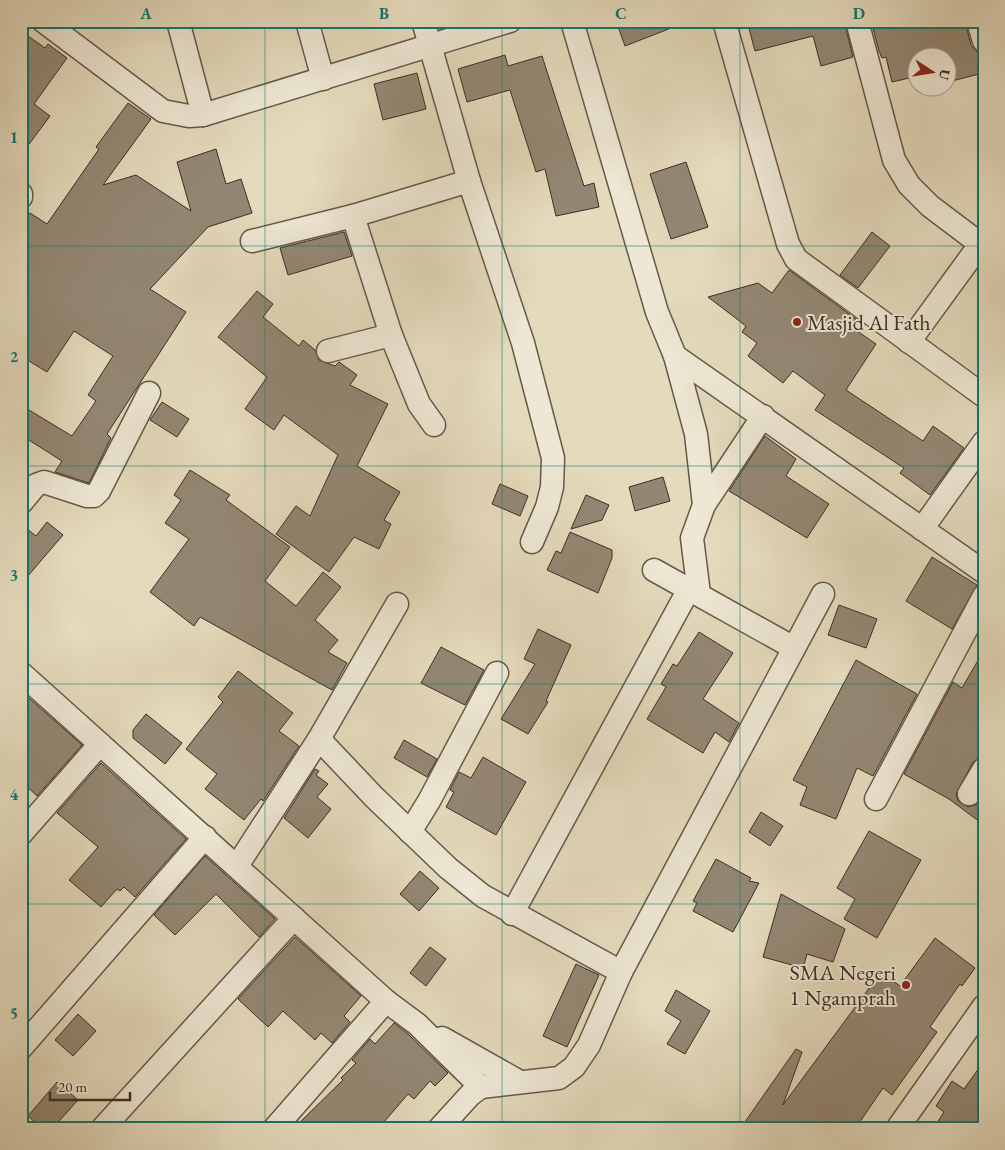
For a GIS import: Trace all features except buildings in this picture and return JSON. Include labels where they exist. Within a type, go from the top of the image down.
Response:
[{"type":"street","points":[[178,21],[203,115]]},
{"type":"street","points":[[307,21],[323,79]]},
{"type":"street","points":[[422,21],[469,181],[523,343],[553,458],[552,487],[547,507],[532,542]]},
{"type":"street","points":[[56,26],[163,111],[189,116],[203,115],[510,21]]},
{"type":"street","points":[[572,21],[657,312],[675,356],[696,434],[704,505]]},
{"type":"street","points":[[724,21],[788,244],[796,259],[984,396]]},
{"type":"street","points":[[857,21],[894,160],[909,185],[930,206],[982,241],[909,342]]},
{"type":"street","points":[[978,21],[984,41]]},
{"type":"street","points":[[252,241],[354,216],[469,181]]},
{"type":"street","points":[[354,216],[391,335],[419,404],[434,425]]},
{"type":"street","points":[[328,352],[391,335]]},
{"type":"street","points":[[675,356],[984,572]]},
{"type":"street","points":[[21,503],[36,485],[44,482],[87,496],[94,496],[99,491],[149,393]]},
{"type":"street","points":[[512,914],[694,591],[692,538],[704,505],[763,416]]},
{"type":"street","points":[[922,529],[984,442]]},
{"type":"street","points":[[654,570],[794,648]]},
{"type":"street","points":[[439,1129],[470,1095],[481,1087],[559,1078],[574,1067],[589,1045],[621,972],[823,594]]},
{"type":"street","points":[[876,799],[984,596]]},
{"type":"street","points":[[237,866],[319,739],[397,604]]},
{"type":"street","points":[[21,673],[386,1001],[417,1024],[520,1082]]},
{"type":"street","points":[[410,832],[430,801],[497,673]]},
{"type":"street","points":[[319,739],[410,832],[448,868],[483,896],[512,914],[621,972]]},
{"type":"street","points":[[21,834],[100,744]]},
{"type":"street","points":[[969,794],[984,769]]},
{"type":"street","points":[[21,1048],[205,837]]},
{"type":"street","points":[[102,1129],[294,918]]},
{"type":"street","points":[[274,1129],[386,1001]]},
{"type":"street","points":[[897,1129],[984,1006]]},
{"type":"street","points":[[417,1024],[481,1087]]},
{"type":"place","name":"Masjid Al Fath","points":[[797,322]]},
{"type":"place","name":"SMA Negeri 1 Ngamprah","points":[[906,985]]}]
